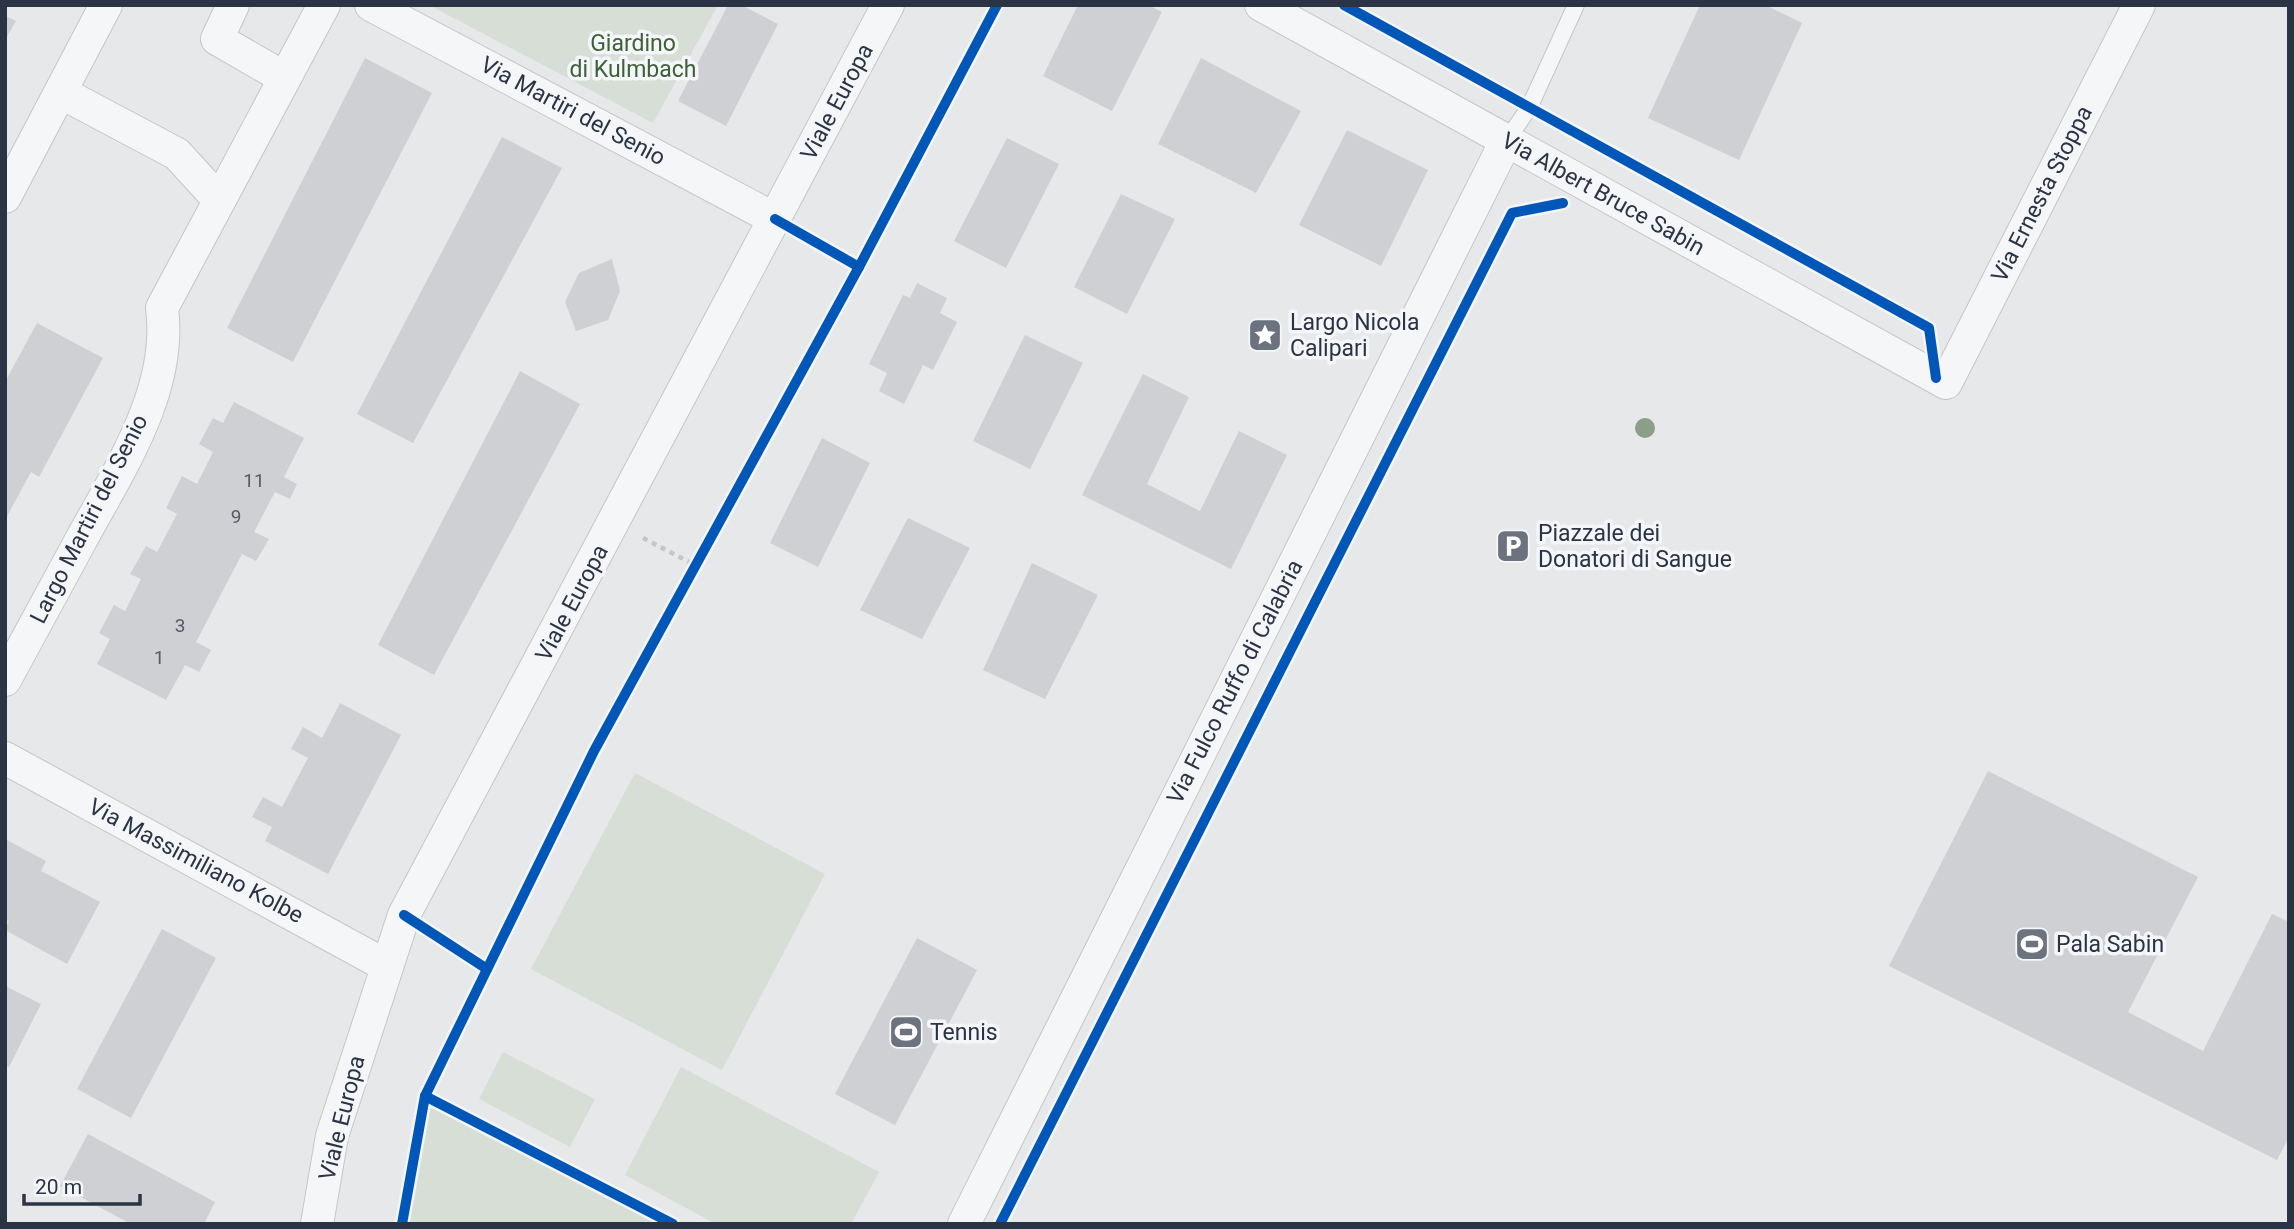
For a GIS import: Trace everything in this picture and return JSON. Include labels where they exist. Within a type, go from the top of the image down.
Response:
[{"type":"street","points":[[5,197],[106,5]]},
{"type":"street","points":[[233,5],[217,39],[283,78]]},
{"type":"street","name":"Largo Martiri del Senio","points":[[5,680],[129,453],[156,383],[165,333],[162,308],[324,5]]},
{"type":"street","name":"Via Martiri del Senio","points":[[371,5],[775,219]]},
{"type":"street","name":"Viale Europa","points":[[317,1224],[332,1136],[404,915],[615,523],[888,5]]},
{"type":"street","name":"Via Albert Bruce Sabin","points":[[1261,5],[1945,383]]},
{"type":"street","name":"Via Ernesta Stoppa","points":[[1945,383],[2139,5]]},
{"type":"street","points":[[62,93],[177,154],[219,200]]},
{"type":"street","name":"Via Fulco Ruffo di Calabria","points":[[964,1224],[1506,141]]},
{"type":"street","name":"Via Massimiliano Kolbe","points":[[5,758],[386,965]]},
{"type":"lane","points":[[1506,141],[1529,108],[1576,5]]},
{"type":"path","points":[[615,523],[695,565]]},
{"type":"path","points":[[689,577],[702,553]]},
{"type":"green space","name":"Giardino di Kulmbach","points":[[429,5],[718,5],[653,123]]},
{"type":"green space","points":[[635,773],[825,874],[722,1070],[531,969]]},
{"type":"green space","points":[[503,1052],[595,1099],[570,1147],[479,1099]]},
{"type":"green space","points":[[681,1067],[879,1172],[851,1224],[716,1224],[625,1175]]},
{"type":"green space","points":[[428,1105],[661,1224],[409,1224]]},
{"type":"building","points":[[728,5],[741,5],[778,24],[726,126],[678,101]]},
{"type":"building","points":[[1078,5],[1148,5],[1162,12],[1112,111],[1043,76]]},
{"type":"building","points":[[1700,5],[1765,5],[1802,23],[1739,160],[1648,118]]},
{"type":"building","points":[[5,16],[16,21],[5,40]]},
{"type":"building","points":[[365,58],[432,93],[293,362],[227,328]]},
{"type":"building","points":[[1201,58],[1301,111],[1256,193],[1158,144]]},
{"type":"building","points":[[1347,130],[1428,170],[1381,266],[1299,225]]},
{"type":"building","points":[[502,137],[562,168],[413,443],[357,414]]},
{"type":"building","points":[[1007,138],[1059,164],[1006,268],[954,241]]},
{"type":"building","points":[[1121,194],[1175,219],[1127,314],[1074,287]]},
{"type":"building","points":[[612,259],[620,291],[608,320],[576,331],[565,302],[579,273]]},
{"type":"building","points":[[917,283],[947,298],[940,313],[957,322],[933,370],[923,365],[904,404],[879,391],[887,373],[869,364],[903,295],[910,298]]},
{"type":"building","points":[[37,323],[103,358],[39,477],[31,472],[5,520],[5,382]]},
{"type":"building","points":[[1025,335],[1083,363],[1030,469],[973,441]]},
{"type":"building","points":[[520,371],[580,404],[434,675],[378,645]]},
{"type":"building","points":[[1143,374],[1189,397],[1147,484],[1200,511],[1239,431],[1287,455],[1231,569],[1082,495]]},
{"type":"building","points":[[234,402],[304,438],[284,477],[297,484],[290,499],[275,492],[254,532],[269,539],[256,561],[242,554],[196,642],[211,650],[199,672],[185,665],[166,700],[97,664],[110,639],[99,633],[114,605],[125,611],[141,579],[130,574],[146,546],[157,552],[177,514],[166,508],[182,476],[197,484],[213,452],[199,444],[213,418],[223,423]]},
{"type":"building","points":[[822,438],[870,463],[818,567],[770,543]]},
{"type":"building","points":[[908,518],[970,548],[922,639],[860,610]]},
{"type":"building","points":[[1032,563],[1098,595],[1045,699],[983,670]]},
{"type":"building","points":[[340,703],[401,735],[328,874],[265,841],[272,827],[252,817],[263,797],[282,807],[308,758],[291,749],[303,727],[322,738]]},
{"type":"building","name":"Pala Sabin","points":[[1988,771],[2198,877],[2128,1012],[2203,1051],[2272,914],[2289,922],[2289,1137],[2277,1160],[1889,966]]},
{"type":"building","points":[[5,839],[46,861],[41,871],[100,902],[67,964],[5,930],[9,921],[5,919]]},
{"type":"building","points":[[162,929],[216,958],[131,1118],[77,1089]]},
{"type":"building","name":"Tennis","points":[[917,938],[977,970],[895,1125],[835,1094]]},
{"type":"building","points":[[5,986],[41,1004],[9,1067],[5,1065]]},
{"type":"building","points":[[88,1134],[215,1202],[204,1224],[131,1224],[60,1186]]},
{"type":"cycle path","points":[[402,1224],[425,1096],[594,751],[859,267],[997,5]]},
{"type":"cycle path","points":[[1344,5],[1929,328],[1936,378]]},
{"type":"cycle path","points":[[1000,1224],[1512,213],[1563,203]]},
{"type":"cycle path","points":[[775,219],[859,267]]},
{"type":"cycle path","points":[[404,915],[487,969]]},
{"type":"cycle path","points":[[425,1096],[673,1224]]},
{"type":"place","name":"Largo Nicola Calipari","points":[[1265,335]]},
{"type":"place","name":"Piazzale dei Donatori di Sangue","points":[[1513,546]]},
{"type":"place","name":"Pala Sabin","points":[[2032,944]]},
{"type":"place","name":"Tennis","points":[[906,1032]]}]
